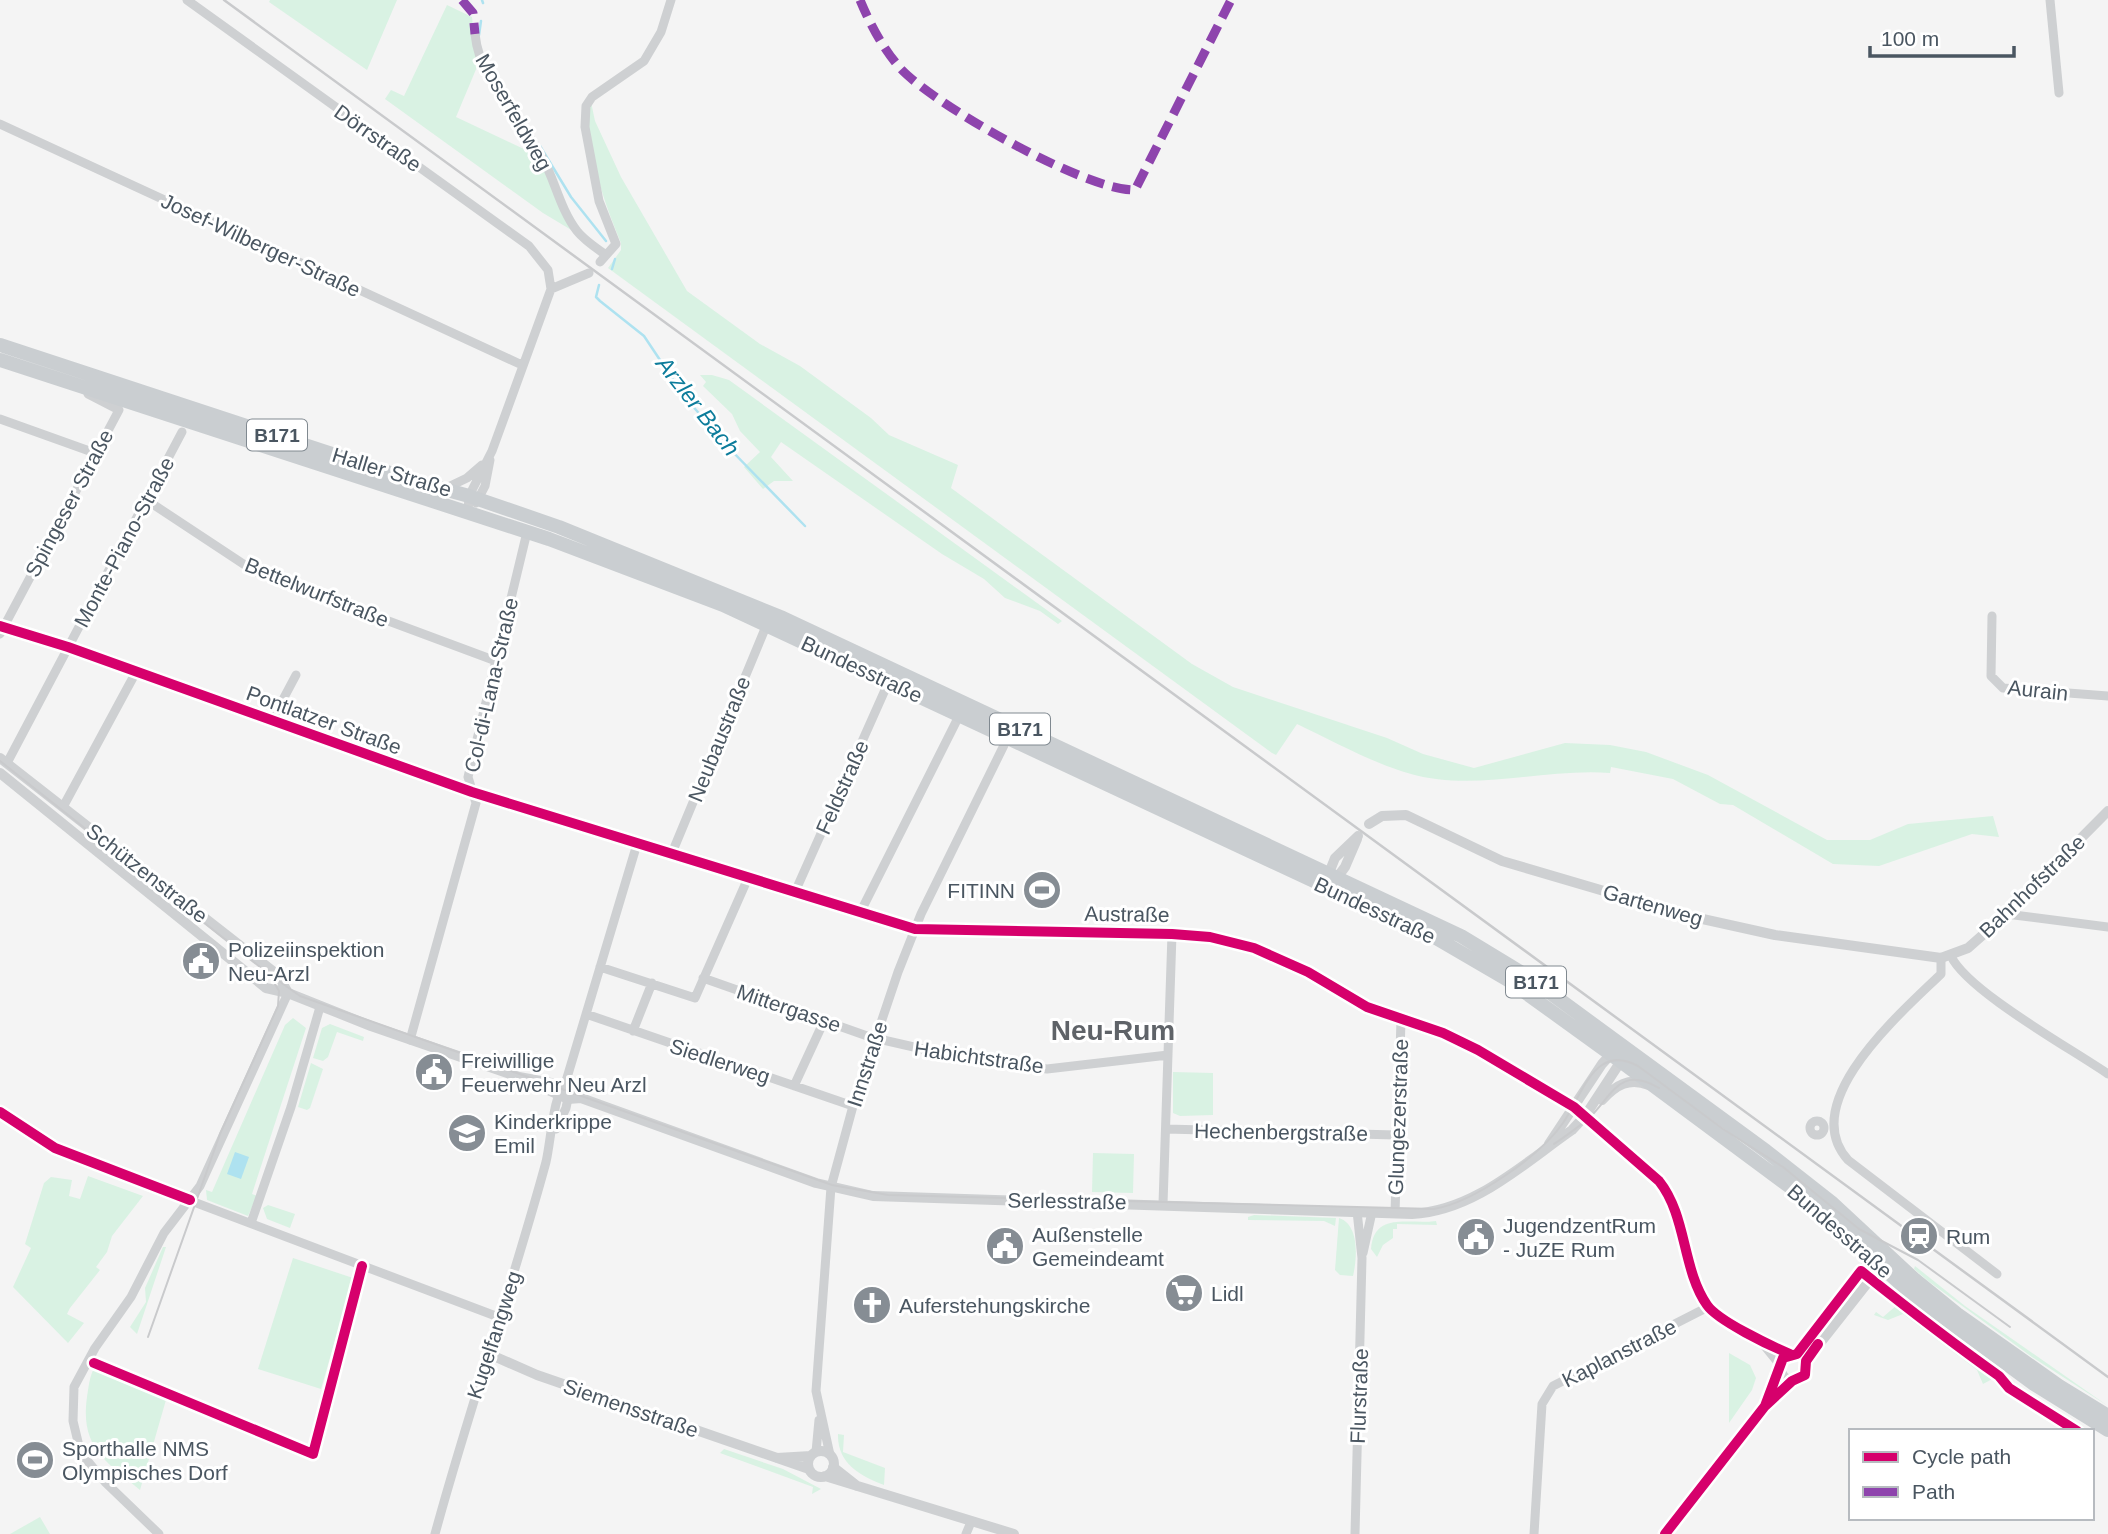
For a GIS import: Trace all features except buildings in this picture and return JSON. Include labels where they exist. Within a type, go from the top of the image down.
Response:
[{"type":"main road","name":"Haller Straße","points":[[0,345],[474,498],[699,589]]},
{"type":"main road","name":"Haller Straße","points":[[0,360],[699,589]]},
{"type":"main road","name":"Bundesstraße","points":[[699,589],[767,624],[1327,887],[1481,963],[1623,1063],[1809,1201],[1979,1344],[2034,1384],[2108,1430]]},
{"type":"main road","name":"Bundesstraße","points":[[699,589],[783,618],[1484,948],[1624,1046],[1792,1170],[1918,1282]]},
{"type":"main road","name":"B171","points":[[1918,1282],[2052,1380],[2108,1416]]},
{"type":"street","name":"Dörrstraße","points":[[187,0],[529,246],[548,270],[551,289]]},
{"type":"street","name":"Moserfeldweg","points":[[475,34],[477,51],[486,72],[543,158],[568,218],[578,233],[603,258],[616,244],[599,201],[586,127],[586,106],[592,97],[636,68],[652,51],[671,0]]},
{"type":"street","points":[[2050,0],[2059,93]]},
{"type":"street","name":"Josef-Wilberger-Straße","points":[[0,124],[522,365]]},
{"type":"street","points":[[468,512],[551,289],[589,273]]},
{"type":"street","name":"Haller Straße","points":[[55,378],[119,410]]},
{"type":"street","name":"Spingeser Straße","points":[[1,629],[119,410]]},
{"type":"street","points":[[0,419],[95,453]]},
{"type":"street","name":"Monte-Piano-Straße","points":[[2,765],[148,501],[182,432]]},
{"type":"street","points":[[474,498],[492,451]]},
{"type":"street","points":[[444,489],[467,478],[486,462]]},
{"type":"street","name":"Bettelwurfstraße","points":[[148,501],[254,571],[496,660]]},
{"type":"street","name":"Col-di-Lana-Straße","points":[[410,1040],[476,803],[468,777],[527,532]]},
{"type":"street","name":"Aurain","points":[[1992,616],[1991,676],[1995,684],[2003,688],[2108,696]]},
{"type":"street","name":"Neubaustraße","points":[[672,853],[767,624]]},
{"type":"street","name":"Pontlatzer Straße","points":[[1,629],[68,648],[472,792],[638,844]]},
{"type":"street","points":[[63,807],[136,672]]},
{"type":"street","points":[[271,722],[296,675]]},
{"type":"street","name":"Feldstraße","points":[[795,892],[889,681]]},
{"type":"street","points":[[860,913],[960,714]]},
{"type":"street","name":"Innstraße","points":[[829,1466],[816,1391],[831,1187],[875,1038],[915,929],[1008,737]]},
{"type":"street","name":"Schützenstraße","points":[[2,765],[63,807],[279,976],[288,993]]},
{"type":"street","name":"Schützenstraße","points":[[2,765],[266,988],[288,993],[410,1040],[564,1090]]},
{"type":"street","name":"Bahnhofstraße","points":[[1946,957],[1968,948],[2006,914],[2108,811]]},
{"type":"street","name":"Gartenweg","points":[[1369,824],[1382,816],[1406,815],[1461,844],[1511,864],[1689,916],[1775,935],[1946,957]]},
{"type":"street","name":"Austraße","points":[[638,844],[915,929],[1172,934],[1210,937],[1260,950],[1297,967],[1367,1007],[1457,1040],[1574,1107],[1585,1116]]},
{"type":"street","name":"Kugelfangweg","points":[[435,1534],[501,1318],[564,1090],[638,844]]},
{"type":"street","points":[[1327,887],[1333,875]]},
{"type":"street","points":[[600,967],[695,998],[748,878]]},
{"type":"street","points":[[2006,914],[2108,928]]},
{"type":"street","points":[[1163,1204],[1172,934]]},
{"type":"street","points":[[1821,1122],[1873,1043],[1941,974],[1946,957],[1994,998],[2108,1074]]},
{"type":"street","name":"Mittergasse","points":[[703,978],[875,1038]]},
{"type":"street","points":[[633,1031],[652,983]]},
{"type":"street","points":[[159,1534],[105,1482],[86,1459],[79,1446],[73,1421],[74,1387],[95,1348],[131,1297],[164,1233],[200,1186],[288,993]]},
{"type":"street","points":[[251,1223],[291,1107],[320,1007]]},
{"type":"street","name":"Siedlerweg","points":[[586,1014],[686,1051],[689,1047],[853,1106]]},
{"type":"street","name":"Glungezerstraße","points":[[1395,1213],[1401,1020]]},
{"type":"street","points":[[794,1086],[824,1021]]},
{"type":"street","name":"Habichtstraße","points":[[875,1038],[930,1053],[1047,1069],[1168,1055]]},
{"type":"street","points":[[1609,1053],[1624,1046],[1623,1063]]},
{"type":"street","name":"Serlesstraße","points":[[1549,1144],[1609,1053]]},
{"type":"street","name":"Serlesstraße","points":[[1585,1116],[1623,1063]]},
{"type":"street","name":"Serlesstraße","points":[[564,1090],[831,1187],[888,1197],[1429,1213],[1461,1204],[1479,1195],[1572,1130],[1623,1083],[1636,1081],[1654,1087]]},
{"type":"street","points":[[1833,1106],[1838,1144],[1848,1160],[1997,1274]]},
{"type":"street","points":[[0,1112],[55,1147],[501,1318]]},
{"type":"street","points":[[1585,1116],[1659,1181],[1670,1195],[1699,1289],[1708,1307],[1760,1340],[1797,1357],[1805,1375],[1792,1381],[1765,1406],[1665,1534]]},
{"type":"street","name":"Hechenbergstraße","points":[[1166,1129],[1396,1135]]},
{"type":"street","name":"Flurstraße","points":[[1355,1534],[1362,1258],[1357,1211]]},
{"type":"street","name":"Flurstraße","points":[[1362,1258],[1372,1212]]},
{"type":"street","points":[[1872,1240],[1880,1261],[1918,1282]]},
{"type":"street","points":[[1765,1406],[1780,1368],[1797,1357],[1880,1261]]},
{"type":"street","name":"Kaplanstraße","points":[[1534,1534],[1542,1404],[1546,1394],[1553,1386],[1708,1307]]},
{"type":"street","points":[[1760,1340],[1792,1381]]},
{"type":"street","name":"Siemensstraße","points":[[489,1354],[537,1375],[774,1458],[809,1469],[817,1476],[829,1466],[813,1454],[774,1458]]},
{"type":"street","name":"Innstraße","points":[[813,1454],[820,1415]]},
{"type":"street","points":[[809,1469],[813,1454]]},
{"type":"street","points":[[829,1466],[859,1488],[1014,1534]]},
{"type":"street","points":[[966,1534],[971,1522]]},
{"type":"green space","points":[[397,0],[367,70],[269,2]]},
{"type":"green space","points":[[447,5],[472,17],[477,67],[456,117],[543,158],[578,234],[543,213],[385,99],[391,90],[404,96]]},
{"type":"green space","points":[[591,102],[595,121],[621,177],[687,291],[760,344],[800,366],[871,418],[889,435],[958,465],[951,488],[1192,664],[1233,687],[1387,738],[1423,754],[1474,768],[1565,743],[1610,745],[1646,752],[1708,775],[1827,840],[1870,840],[1908,824],[1993,816],[1999,837],[1972,834],[1879,866],[1833,864],[1733,805],[1720,804],[1673,779],[1611,767],[1610,773],[1585,772],[1460,781],[1435,779],[1382,764],[1297,724],[1276,755],[1272,753],[608,268],[621,250],[621,243],[602,193],[592,154],[589,135]]},
{"type":"green space","points":[[700,375],[729,380],[1062,621],[1058,624],[1040,611],[1005,598],[984,579],[942,554],[781,442],[771,457],[793,481],[774,481],[763,489],[744,467],[760,452],[740,431],[732,414],[703,386],[706,382]]},
{"type":"green space","points":[[293,1018],[306,1028],[252,1194],[257,1196],[248,1216],[207,1200],[206,1190],[212,1192],[285,1025]]},
{"type":"green space","points":[[330,1024],[364,1037],[363,1041],[337,1032],[328,1057],[323,1061],[313,1058],[322,1028]]},
{"type":"green space","points":[[311,1063],[323,1069],[307,1110],[298,1107]]},
{"type":"green space","points":[[1173,1072],[1213,1073],[1213,1115],[1180,1116],[1173,1113]]},
{"type":"green space","points":[[1093,1153],[1134,1154],[1133,1193],[1092,1192]]},
{"type":"green space","points":[[88,1176],[143,1196],[112,1236],[107,1252],[96,1267],[100,1270],[70,1308],[67,1314],[84,1323],[68,1343],[13,1287],[31,1248],[25,1244],[44,1183],[51,1177],[72,1180],[69,1196],[80,1199]]},
{"type":"green space","points":[[268,1205],[295,1214],[290,1228],[267,1219],[263,1208]]},
{"type":"green space","points":[[1248,1217],[1336,1218],[1335,1226],[1324,1221],[1248,1220]]},
{"type":"green space","points":[[1339,1218],[1346,1222],[1354,1235],[1356,1252],[1353,1276],[1340,1275],[1335,1270]]},
{"type":"green space","points":[[1436,1221],[1437,1225],[1397,1224],[1397,1229],[1393,1229],[1393,1238],[1383,1245],[1377,1257],[1371,1249],[1374,1237],[1386,1224]]},
{"type":"green space","points":[[163,1247],[166,1247],[137,1334],[130,1327],[146,1302],[145,1288]]},
{"type":"green space","points":[[293,1258],[353,1278],[321,1389],[258,1369]]},
{"type":"green space","points":[[1915,1266],[1965,1306],[2108,1406],[2032,1357],[1928,1281],[1914,1269]]},
{"type":"green space","points":[[1897,1305],[1996,1377],[1983,1384],[1977,1370],[1903,1314],[1888,1320],[1874,1315],[1876,1312],[1883,1317]]},
{"type":"green space","points":[[1729,1353],[1750,1365],[1756,1378],[1752,1390],[1729,1423]]},
{"type":"green space","points":[[98,1361],[168,1393],[140,1490],[106,1461],[91,1441],[87,1429],[88,1387]]},
{"type":"green space","points":[[838,1434],[844,1435],[843,1452],[885,1468],[884,1485],[859,1473],[846,1461],[841,1453]]},
{"type":"green space","points":[[724,1449],[783,1469],[821,1489],[812,1494],[813,1487],[720,1453]]},
{"type":"green space","points":[[40,1517],[50,1534],[10,1534]]},
{"type":"water","points":[[235,1152],[249,1157],[241,1179],[227,1174]]},
{"type":"waterway","name":"Arzler Bach","points":[[479,35],[481,21]]},
{"type":"waterway","name":"Arzler Bach","points":[[540,146],[571,197],[606,241]]},
{"type":"waterway","name":"Arzler Bach","points":[[612,269],[615,259]]},
{"type":"waterway","name":"Arzler Bach","points":[[599,285],[596,297],[644,336],[684,396],[728,447],[805,526]]},
{"type":"tram line","points":[[0,761],[300,996],[832,1185],[888,1195],[1434,1209],[1468,1197],[1523,1163],[1563,1123],[1596,1070],[1607,1062],[1620,1060],[1638,1066],[1723,1129],[1783,1167],[1859,1229],[1918,1260],[2010,1327]]},
{"type":"tram line","points":[[148,1337],[220,1134],[278,1006],[279,991],[272,979]]},
{"type":"tram line","points":[[1554,1144],[1593,1114],[1620,1084],[1636,1080],[1659,1088]]},
{"type":"railway","points":[[224,0],[2108,1377]]},
{"type":"marked path","points":[[462,0],[473,13],[475,34]]},
{"type":"marked path","points":[[860,0],[894,61],[919,85],[945,104],[1049,162],[1112,187],[1135,190],[1231,0]]},
{"type":"cycle path","points":[[0,626],[68,647],[472,792],[915,929],[1172,934],[1210,937],[1254,948],[1308,972],[1367,1007],[1443,1033],[1478,1050],[1574,1107],[1659,1181],[1675,1210],[1693,1275],[1707,1305],[1733,1325],[1790,1354]]},
{"type":"cycle path","points":[[0,1112],[55,1148],[190,1200]]},
{"type":"cycle path","points":[[94,1363],[313,1454],[362,1266]]},
{"type":"cycle path","points":[[1765,1406],[1783,1358],[1797,1354],[1861,1271],[1999,1376],[2009,1388],[2074,1429]]},
{"type":"cycle path","points":[[1665,1534],[1765,1406],[1792,1381],[1805,1375],[1806,1361],[1818,1344]]},
{"type":"place","name":"FITINN","points":[[1042,890]]},
{"type":"place","name":"Polizeiinspektion Neu-Arzl","points":[[201,961]]},
{"type":"place","name":"Freiwillige Feuerwehr Neu Arzl","points":[[434,1072]]},
{"type":"place","name":"Kinderkrippe Emil","points":[[467,1133]]},
{"type":"place","name":"Rum","points":[[1919,1236]]},
{"type":"place","name":"JugendzentRum - JuZE Rum","points":[[1476,1237]]},
{"type":"place","name":"Außenstelle Gemeindeamt","points":[[1005,1246]]},
{"type":"place","name":"Lidl","points":[[1184,1293]]},
{"type":"place","name":"Auferstehungskirche","points":[[872,1305]]},
{"type":"place","name":"Sporthalle NMS Olympisches Dorf","points":[[35,1460]]},
{"type":"district","name":"Neu-Rum","points":[[1113,1030]]}]
